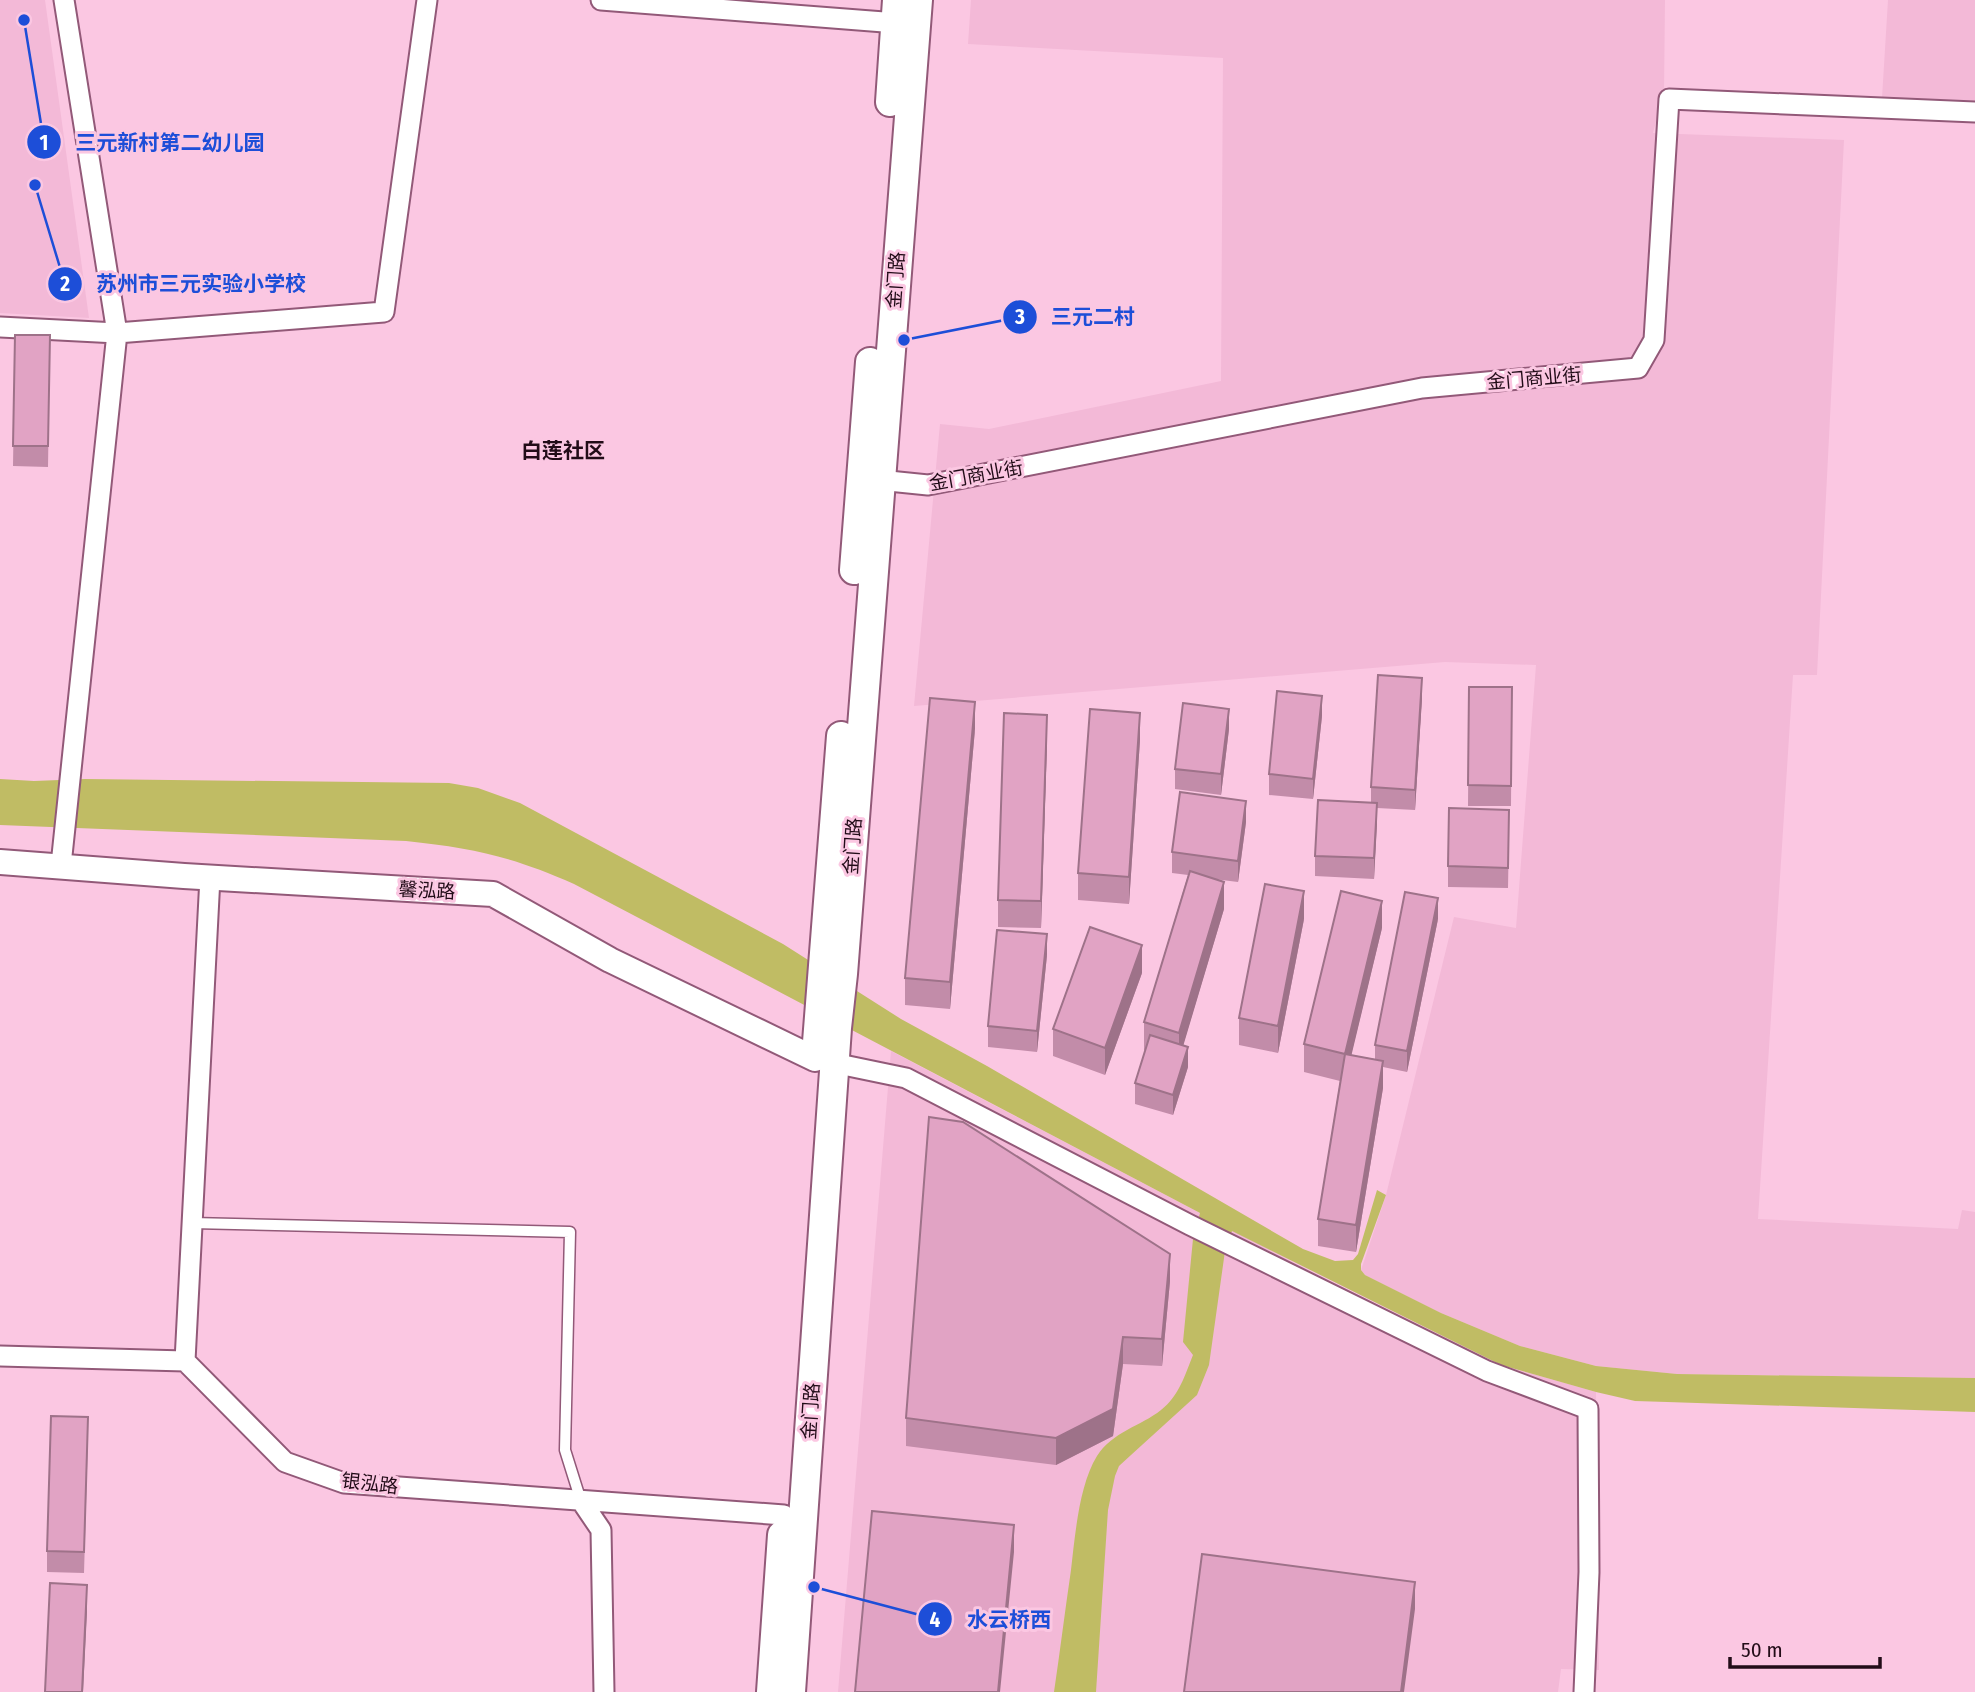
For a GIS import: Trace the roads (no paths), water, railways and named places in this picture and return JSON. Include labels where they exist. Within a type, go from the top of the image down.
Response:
[{"type":"main road","name":"金门路","points":[[771,1692],[784,1515],[833,969],[901,78],[918,0]]},
{"type":"main road","points":[[901,78],[932,0]]},
{"type":"main road","points":[[888,7],[901,78]]},
{"type":"main road","name":"金门路","points":[[791,1692],[825,1061]]},
{"type":"street","points":[[63,854],[117,333],[64,0]]},
{"type":"street","points":[[0,327],[117,333],[384,312],[427,0]]},
{"type":"street","points":[[601,0],[888,7]]},
{"type":"street","name":"金门商业街","points":[[870,479],[928,485],[1422,388],[1637,368],[1654,340],[1669,99],[1975,112]]},
{"type":"street","name":"馨泓路","points":[[0,862],[63,854],[210,877],[493,894],[610,960],[825,1061]]},
{"type":"street","points":[[0,1356],[185,1361],[210,877]]},
{"type":"street","points":[[825,1061],[906,1078],[1190,1226],[1487,1371],[1588,1409],[1589,1572],[1584,1692]]},
{"type":"street","name":"银泓路","points":[[185,1361],[285,1462],[344,1483],[784,1515]]},
{"type":"street","points":[[582,1502],[601,1530],[604,1692]]},
{"type":"lane","points":[[192,1223],[570,1232],[565,1450],[582,1502]]},
{"type":"place","name":"三元新村第二幼儿园","points":[[24,20]]},
{"type":"place","name":"苏州市三元实验小学校","points":[[35,185]]},
{"type":"place","name":"三元二村","points":[[904,340]]},
{"type":"place","name":"水云桥西","points":[[814,1587]]},
{"type":"district","name":"白莲社区","points":[[563,451]]}]
